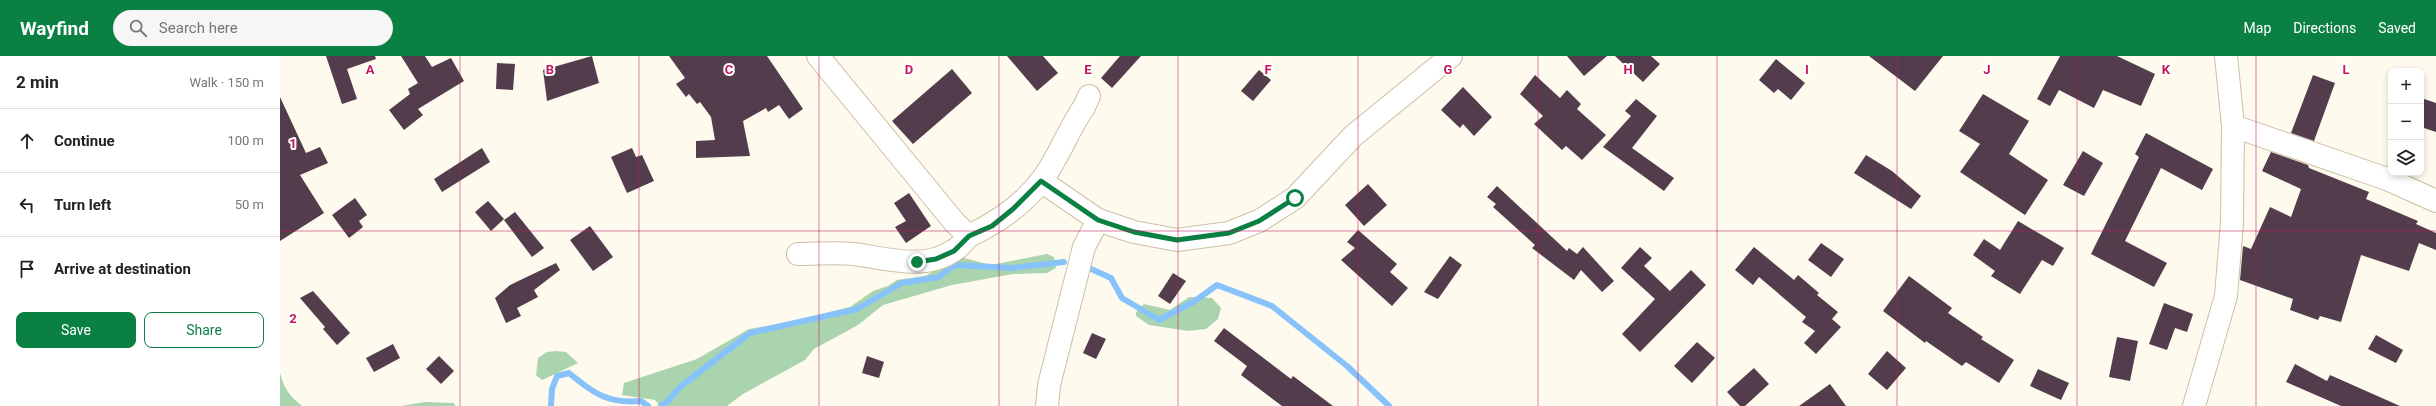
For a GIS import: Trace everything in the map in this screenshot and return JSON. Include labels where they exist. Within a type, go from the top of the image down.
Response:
[{"type":"street","points":[[818,56],[910,169],[939,202],[954,224],[969,236]]},
{"type":"street","points":[[1041,181],[1098,220],[1134,232],[1177,240],[1229,233],[1259,221],[1295,198],[1353,136],[1451,56]]},
{"type":"street","points":[[2194,406],[2226,296],[2232,223],[2233,126],[2226,56]]},
{"type":"street","points":[[798,254],[852,254],[900,262],[917,262],[936,259],[954,251],[969,236],[992,226],[1013,209],[1041,181],[1089,96]]},
{"type":"street","points":[[2233,126],[2387,179],[2436,201]]},
{"type":"street","points":[[1047,406],[1049,386],[1082,255],[1098,220]]},
{"type":"green space","points":[[1047,254],[1054,257],[1056,268],[1047,273],[1013,274],[952,285],[883,305],[858,325],[814,349],[805,360],[743,394],[727,406],[660,406],[655,400],[622,395],[624,383],[697,359],[749,329],[795,321],[850,307],[873,291],[888,286],[897,280],[925,276],[953,261],[964,258],[991,265]]},
{"type":"green space","points":[[1189,297],[1212,298],[1221,308],[1218,319],[1206,329],[1188,331],[1149,325],[1136,316],[1136,312],[1144,304],[1170,310]]},
{"type":"green space","points":[[547,352],[566,352],[578,363],[542,380],[536,375],[538,358]]},
{"type":"green space","points":[[280,372],[288,391],[302,406],[280,406]]},
{"type":"green space","points":[[425,402],[454,403],[455,406],[401,406]]},
{"type":"building","points":[[326,56],[375,56],[376,59],[347,69],[357,99],[342,104]]},
{"type":"building","points":[[401,56],[425,56],[432,67],[451,58],[464,81],[418,109],[423,115],[404,130],[389,110],[410,94],[408,89],[418,83]]},
{"type":"building","points":[[592,56],[599,83],[547,101],[543,70]]},
{"type":"building","points":[[669,56],[767,56],[803,109],[789,119],[779,105],[768,112],[766,108],[743,121],[750,156],[696,158],[696,141],[715,140],[711,117],[700,102],[697,104],[689,94],[686,97],[676,84],[685,78]]},
{"type":"building","points":[[1007,56],[1043,56],[1058,73],[1037,91]]},
{"type":"building","points":[[1120,56],[1141,56],[1112,88],[1101,78]]},
{"type":"building","points":[[1567,56],[1607,56],[1584,76]]},
{"type":"building","points":[[1615,56],[1651,56],[1660,64],[1643,82]]},
{"type":"building","points":[[1869,56],[1943,56],[1915,91]]},
{"type":"building","points":[[2060,56],[2117,56],[2155,74],[2141,106],[2103,90],[2094,108],[2059,90],[2050,106],[2037,99]]},
{"type":"building","points":[[1776,59],[1805,83],[1791,100],[1778,89],[1774,93],[1759,80]]},
{"type":"building","points":[[497,63],[515,64],[513,90],[496,89]]},
{"type":"building","points":[[952,69],[972,93],[913,144],[892,121]]},
{"type":"building","points":[[1259,70],[1271,80],[1253,101],[1241,91]]},
{"type":"building","points":[[1535,75],[1560,98],[1567,90],[1581,104],[1577,109],[1606,135],[1582,160],[1566,146],[1562,150],[1534,124],[1543,116],[1520,94]]},
{"type":"building","points":[[2313,75],[2335,83],[2314,141],[2291,133]]},
{"type":"building","points":[[1463,87],[1492,117],[1474,136],[1463,124],[1460,128],[1441,110]]},
{"type":"building","points":[[1983,94],[2029,121],[2009,154],[2048,180],[2025,215],[1960,172],[1980,144],[1959,131]]},
{"type":"building","points":[[280,97],[306,153],[320,147],[328,163],[300,175],[324,213],[280,241]]},
{"type":"building","points":[[1636,99],[1657,116],[1632,148],[1674,178],[1664,191],[1603,147],[1631,116],[1625,111]]},
{"type":"building","points":[[2424,99],[2436,103],[2436,132],[2424,128]]},
{"type":"building","points":[[2146,133],[2213,169],[2202,190],[2161,168],[2125,241],[2167,263],[2154,287],[2091,254],[2139,157],[2135,154]]},
{"type":"building","points":[[482,148],[490,162],[442,192],[434,179]]},
{"type":"building","points":[[632,148],[636,157],[642,155],[654,181],[627,193],[611,157]]},
{"type":"building","points":[[2083,151],[2103,163],[2084,196],[2063,185]]},
{"type":"building","points":[[2271,152],[2308,165],[2309,168],[2369,192],[2366,199],[2418,221],[2416,224],[2436,233],[2436,250],[2419,243],[2409,271],[2361,255],[2341,322],[2320,316],[2318,320],[2290,310],[2293,299],[2240,280],[2243,246],[2251,249],[2270,207],[2291,217],[2301,189],[2262,171]]},
{"type":"building","points":[[1866,155],[1892,171],[1921,196],[1911,209],[1854,173]]},
{"type":"building","points":[[1368,184],[1387,205],[1364,226],[1345,205]]},
{"type":"building","points":[[1497,186],[1567,251],[1569,248],[1577,254],[1583,247],[1614,281],[1602,292],[1581,270],[1574,280],[1532,248],[1535,245],[1493,207],[1496,204],[1487,197]]},
{"type":"building","points":[[909,193],[931,226],[906,243],[895,227],[906,221],[894,203]]},
{"type":"building","points":[[355,198],[367,215],[359,221],[363,227],[349,238],[332,215]]},
{"type":"building","points":[[488,201],[504,219],[491,231],[475,212]]},
{"type":"building","points":[[515,212],[544,248],[532,257],[504,220]]},
{"type":"building","points":[[2018,221],[2064,248],[2053,266],[2042,260],[2020,294],[1991,276],[1995,271],[1973,255],[1984,239],[2000,250]]},
{"type":"building","points":[[590,226],[613,257],[593,271],[570,240]]},
{"type":"building","points":[[1358,230],[1397,264],[1390,272],[1408,288],[1392,306],[1341,260],[1355,248],[1347,242]]},
{"type":"building","points":[[1821,243],[1844,259],[1831,277],[1808,260]]},
{"type":"building","points":[[1640,247],[1652,258],[1644,266],[1670,291],[1691,270],[1706,285],[1640,352],[1622,334],[1655,299],[1621,268]]},
{"type":"building","points":[[1754,247],[1794,280],[1798,275],[1819,293],[1817,295],[1838,312],[1832,319],[1841,327],[1816,354],[1804,343],[1815,331],[1802,322],[1806,317],[1759,277],[1753,285],[1735,270]]},
{"type":"building","points":[[1450,256],[1462,265],[1438,299],[1424,292]]},
{"type":"building","points":[[556,263],[560,270],[534,290],[538,297],[517,308],[521,316],[506,323],[495,298],[510,285]]},
{"type":"building","points":[[1173,273],[1186,281],[1170,304],[1158,296]]},
{"type":"building","points":[[1909,276],[1952,308],[1948,313],[1983,337],[1981,339],[2014,360],[1999,383],[1966,362],[1962,366],[1926,341],[1925,343],[1883,311]]},
{"type":"building","points":[[313,291],[350,333],[337,345],[323,329],[325,327],[300,298]]},
{"type":"building","points":[[2164,303],[2193,314],[2187,332],[2175,328],[2167,350],[2149,344]]},
{"type":"building","points":[[1224,328],[1291,379],[1293,376],[1333,406],[1282,406],[1241,375],[1247,366],[1214,341]]},
{"type":"building","points":[[1092,333],[1106,339],[1096,359],[1083,353]]},
{"type":"building","points":[[2376,335],[2403,350],[2396,363],[2368,349]]},
{"type":"building","points":[[2117,337],[2138,341],[2130,381],[2109,377]]},
{"type":"building","points":[[1697,342],[1715,358],[1692,383],[1674,366]]},
{"type":"building","points":[[393,344],[400,358],[374,372],[366,358]]},
{"type":"building","points":[[1887,351],[1906,368],[1887,390],[1868,374]]},
{"type":"building","points":[[439,356],[454,371],[441,384],[426,369]]},
{"type":"building","points":[[867,356],[884,362],[879,378],[862,373]]},
{"type":"building","points":[[2295,364],[2327,381],[2330,375],[2400,406],[2341,406],[2286,382]]},
{"type":"building","points":[[1754,368],[1769,384],[1745,406],[1740,406],[1727,392]]},
{"type":"building","points":[[2038,369],[2069,383],[2061,400],[2030,386]]},
{"type":"building","points":[[1830,384],[1846,406],[1799,406]]},
{"type":"waterway","points":[[661,406],[668,401],[680,387],[750,333],[857,309],[902,283],[939,277],[954,265],[1012,268],[1064,262]]},
{"type":"waterway","points":[[1089,268],[1111,278],[1122,298],[1159,320],[1195,301],[1217,285],[1272,306],[1347,366],[1389,406]]},
{"type":"waterway","points":[[551,406],[552,389],[557,376],[569,373],[586,387],[602,396],[620,401],[641,401],[648,406]]},
{"type":"route","points":[[917,262],[936,259],[954,251],[969,236],[992,226],[1013,209],[1041,181],[1098,220],[1134,232],[1177,240],[1229,233],[1259,221],[1295,198]]}]
